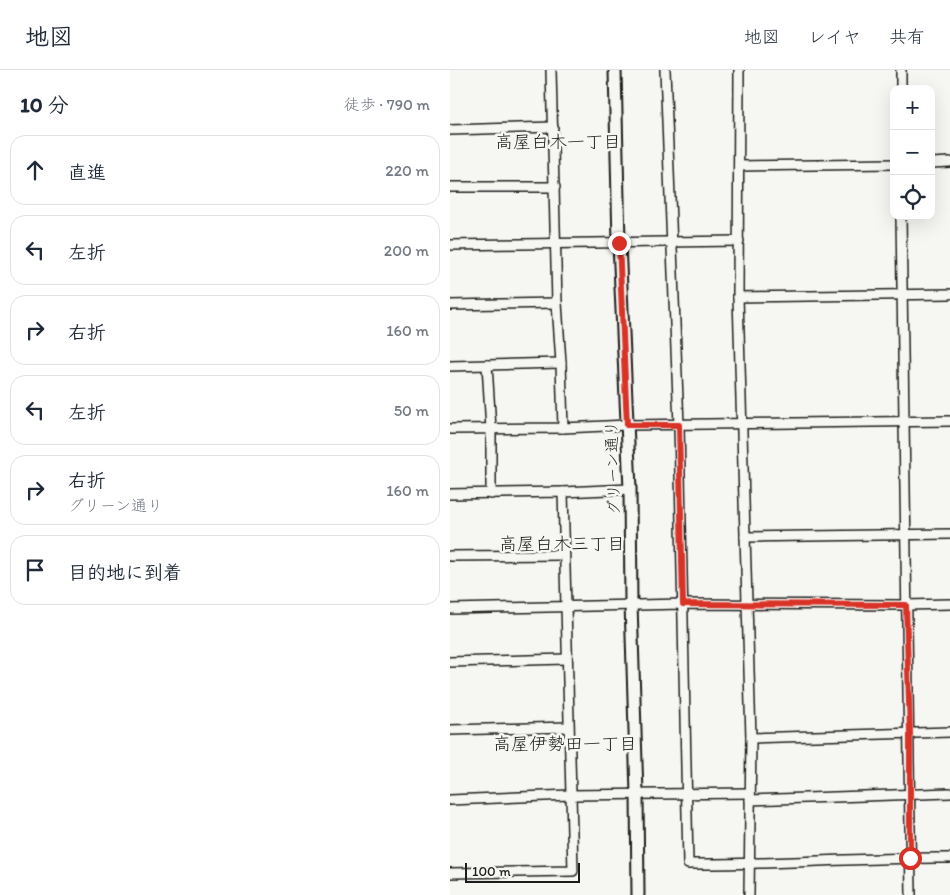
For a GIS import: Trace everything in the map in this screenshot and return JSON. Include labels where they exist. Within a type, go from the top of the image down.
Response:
[{"type":"street","points":[[551,70],[557,303],[563,428]]},
{"type":"street","name":"グリーン通り","points":[[615,70],[619,243],[630,489],[638,895]]},
{"type":"street","points":[[665,70],[679,425],[688,864],[950,858]]},
{"type":"street","points":[[739,70],[738,297],[751,738],[749,895]]},
{"type":"street","points":[[901,70],[901,85]]},
{"type":"street","points":[[450,130],[553,127]]},
{"type":"street","points":[[935,163],[950,162]]},
{"type":"street","points":[[739,166],[890,164]]},
{"type":"street","points":[[450,187],[555,187]]},
{"type":"street","points":[[901,220],[911,895]]},
{"type":"street","points":[[450,245],[739,241]]},
{"type":"street","points":[[738,297],[950,294]]},
{"type":"street","points":[[450,305],[557,303]]},
{"type":"street","points":[[450,366],[561,363]]},
{"type":"street","points":[[487,365],[491,494]]},
{"type":"street","points":[[450,429],[950,421]]},
{"type":"street","points":[[450,494],[630,489]]},
{"type":"street","points":[[450,873],[573,871],[563,492]]},
{"type":"street","points":[[745,537],[950,534]]},
{"type":"street","points":[[450,556],[564,554]]},
{"type":"street","points":[[450,609],[631,604],[950,604]]},
{"type":"street","points":[[450,662],[566,659]]},
{"type":"street","points":[[450,730],[568,727]]},
{"type":"street","points":[[751,738],[950,732]]},
{"type":"street","points":[[450,800],[637,794],[750,796],[950,793]]},
{"type":"district","name":"高屋白木一丁目","points":[[558,142]]},
{"type":"district","name":"高屋白木三丁目","points":[[562,544]]},
{"type":"district","name":"高屋伊勢田一丁目","points":[[565,744]]},
{"type":"route","points":[[619,243],[627,425],[679,425],[683,604],[906,605],[910,733],[910,858]]}]
